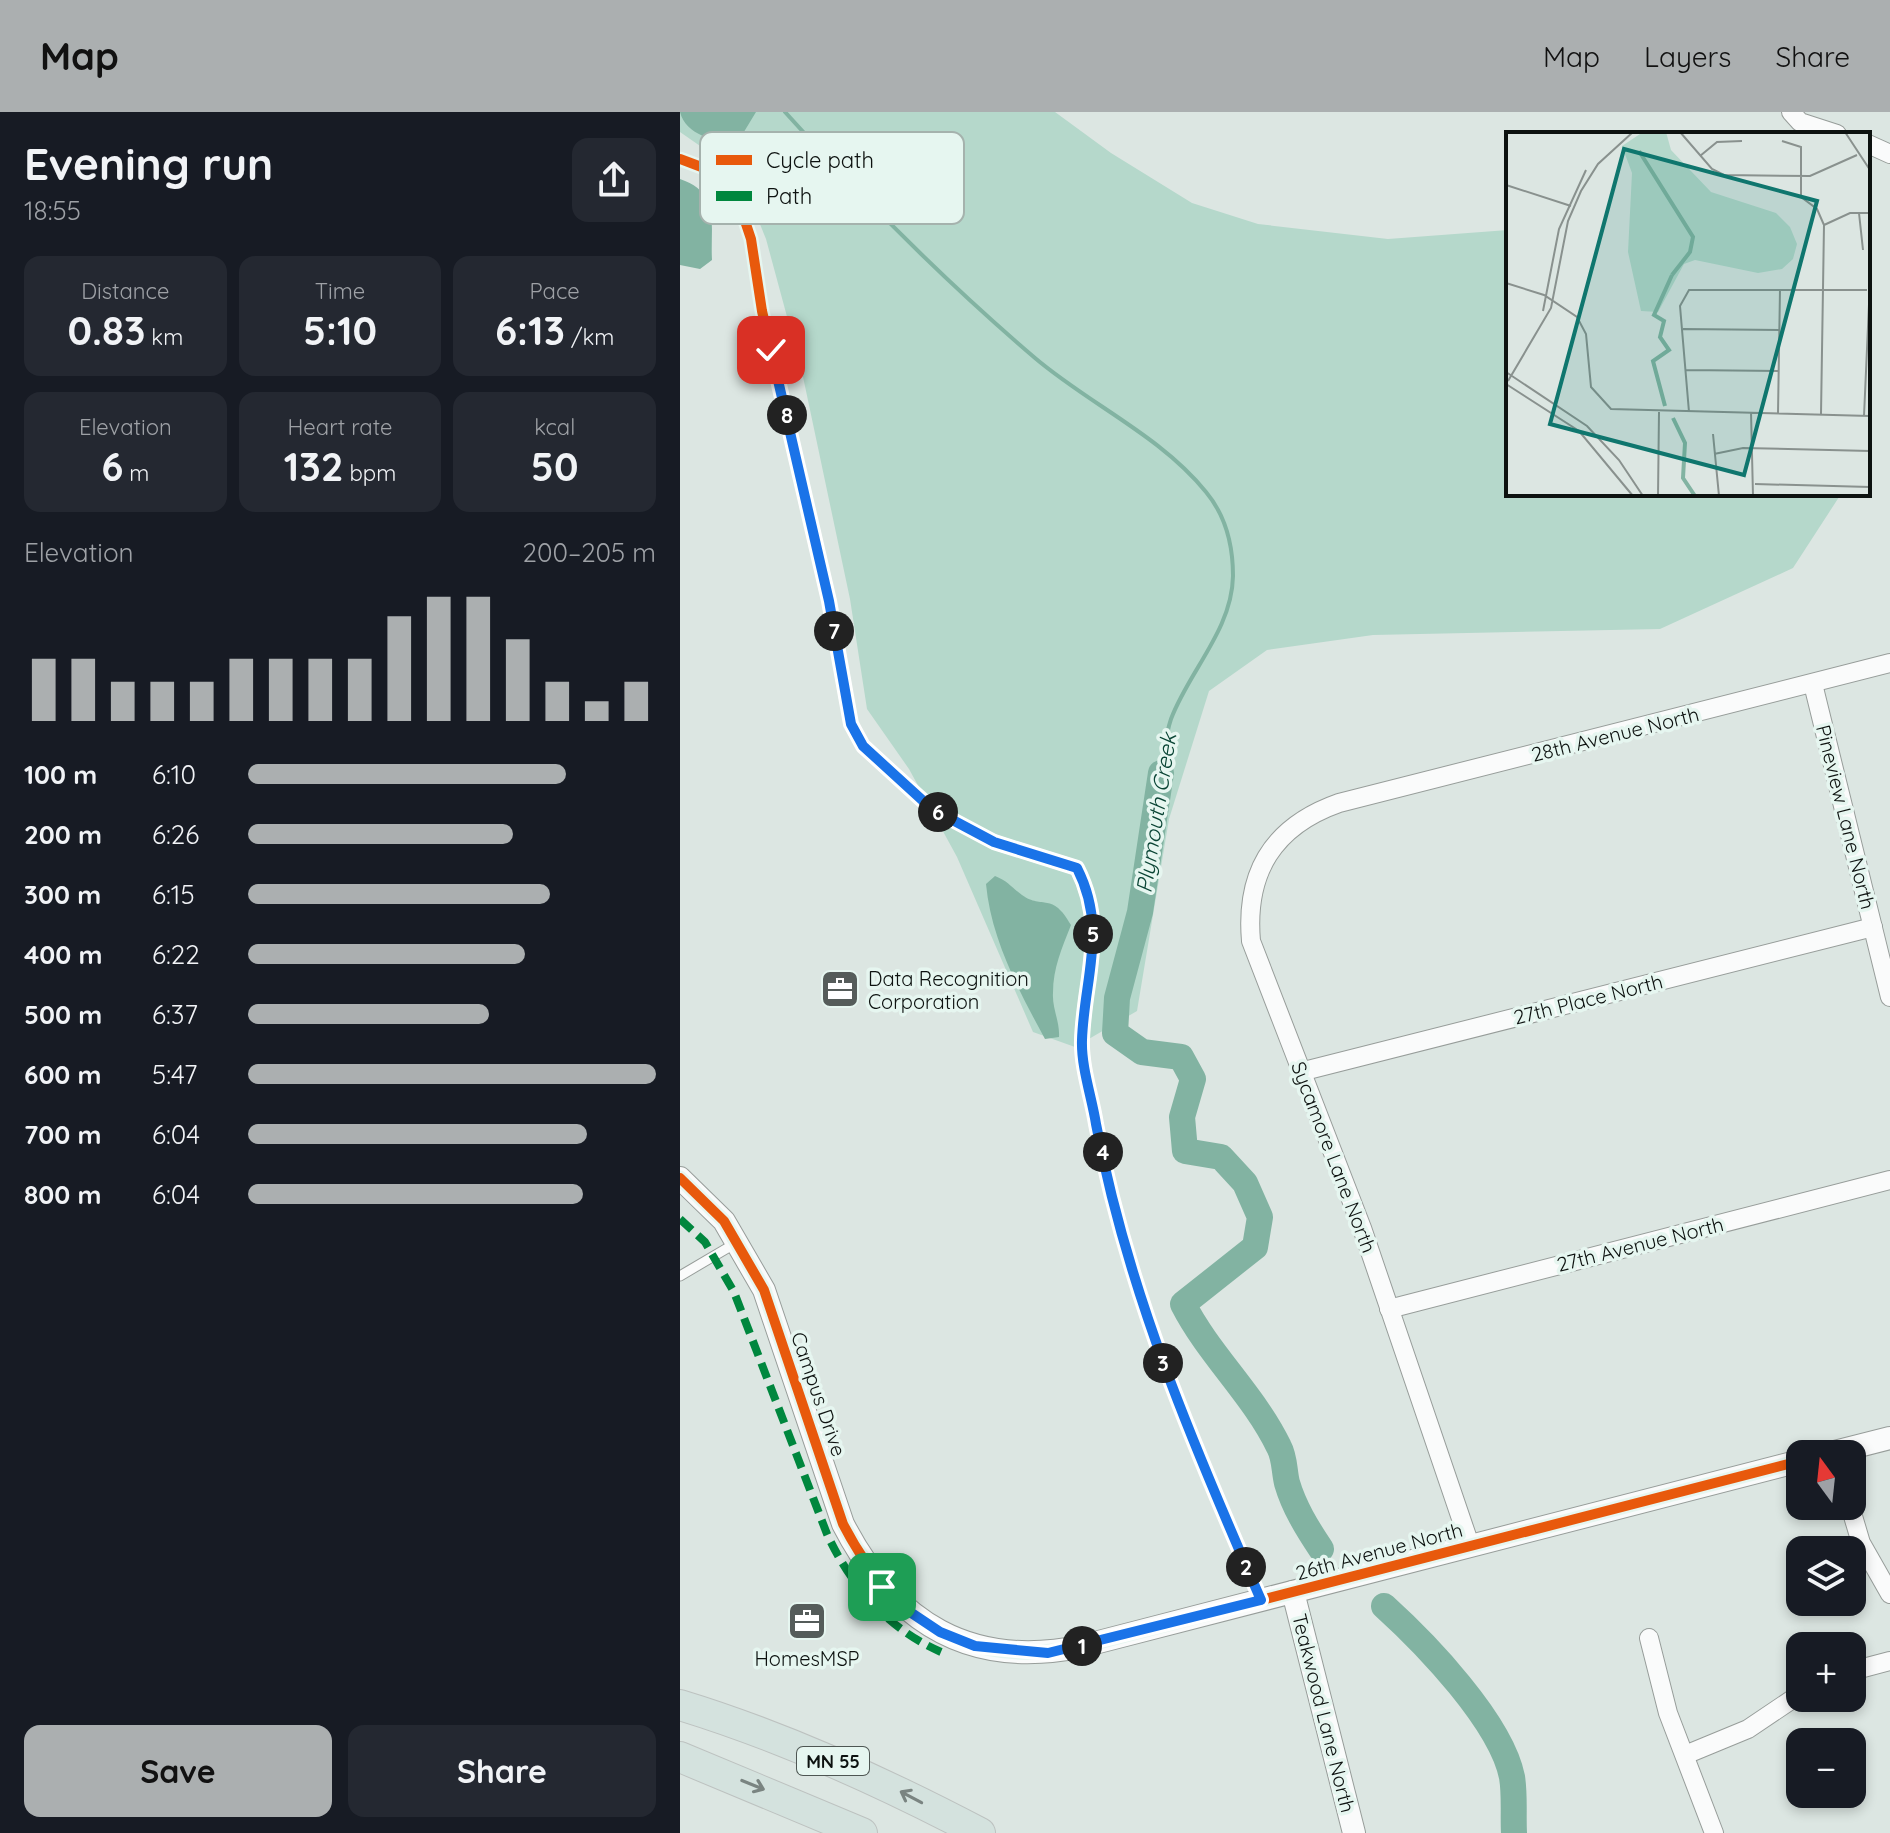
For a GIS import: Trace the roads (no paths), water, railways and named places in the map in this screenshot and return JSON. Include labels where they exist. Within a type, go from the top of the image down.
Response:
[{"type":"highway","name":"MN 55","points":[[680,1705],[749,1726],[815,1754],[899,1791],[980,1833]]},
{"type":"highway","name":"MN 55","points":[[680,1757],[862,1833]]},
{"type":"street","points":[[1791,112],[1800,122],[1831,132]]},
{"type":"street","points":[[1870,145],[1890,154]]},
{"type":"street","name":"28th Avenue North","points":[[1339,803],[1890,663]]},
{"type":"street","name":"Pineview Lane North","points":[[1813,684],[1890,997]]},
{"type":"street","name":"Sycamore Lane North","points":[[1339,803],[1299,821],[1267,854],[1251,896],[1251,941],[1304,1071],[1470,1545]]},
{"type":"street","name":"27th Place North","points":[[1304,1071],[1873,927]]},
{"type":"street","name":"Campus Drive","points":[[680,1178],[724,1221],[764,1290],[843,1524],[860,1557],[882,1587],[923,1621]]},
{"type":"street","name":"27th Avenue North","points":[[1389,1309],[1890,1180]]},
{"type":"street","points":[[1866,1444],[1890,1438]]},
{"type":"street","name":"26th Avenue North","points":[[923,1621],[975,1646],[1048,1653],[1786,1465]]},
{"type":"street","points":[[1854,1520],[1861,1543],[1890,1594]]},
{"type":"street","name":"Teakwood Lane North","points":[[1293,1592],[1354,1833]]},
{"type":"street","points":[[1649,1638],[1668,1713],[1714,1833]]},
{"type":"street","points":[[1866,1667],[1890,1661]]},
{"type":"street","points":[[1685,1755],[1748,1729],[1786,1703]]},
{"type":"lane","points":[[680,1276],[738,1242]]},
{"type":"waterway","name":"Plymouth Creek","points":[[785,112],[803,132]]},
{"type":"waterway","name":"Plymouth Creek","points":[[891,224],[969,300],[1035,358],[1168,454],[1206,492],[1219,511],[1232,553],[1231,596],[1218,632],[1171,719],[1161,773]]},
{"type":"waterway","name":"Plymouth Creek","points":[[1161,773],[1140,912],[1117,998],[1115,1033],[1142,1052],[1181,1057],[1193,1079],[1182,1117],[1185,1151],[1221,1157],[1245,1183],[1260,1217],[1255,1247],[1183,1304],[1205,1341],[1269,1428],[1281,1451],[1293,1500],[1321,1549]]},
{"type":"waterway","name":"Plymouth Creek","points":[[1384,1606],[1460,1685],[1493,1732],[1512,1777],[1514,1833]]},
{"type":"place","name":"Data Recognition Corporation","points":[[840,989]]},
{"type":"place","name":"HomesMSP","points":[[807,1621]]}]
